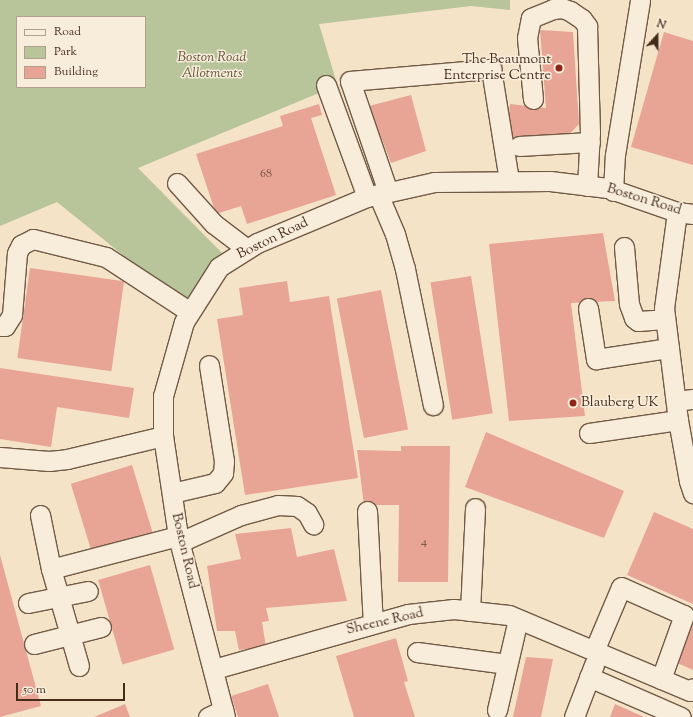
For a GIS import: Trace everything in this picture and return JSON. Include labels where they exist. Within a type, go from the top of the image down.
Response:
[{"type":"street","points":[[613,191],[615,155],[640,0]]},
{"type":"street","points":[[533,99],[527,38],[531,18],[554,10],[570,11],[582,19],[587,26],[590,142],[588,186]]},
{"type":"street","points":[[378,194],[350,81],[491,69],[509,180]]},
{"type":"street","points":[[326,85],[378,194],[395,234],[405,269],[433,405]]},
{"type":"street","points":[[519,146],[590,142]]},
{"type":"street","name":"Boston Road","points":[[219,715],[214,669],[179,539],[163,436],[163,396],[184,322],[220,267],[247,249],[378,194],[434,182],[509,180],[550,181],[613,191],[685,213]]},
{"type":"street","points":[[176,183],[214,224],[247,249]]},
{"type":"street","points":[[685,213],[664,308],[669,348],[684,400],[678,420],[689,481],[693,493]]},
{"type":"street","points":[[0,326],[10,322],[18,253],[21,245],[33,240],[106,257],[190,312]]},
{"type":"street","points":[[624,246],[629,304],[634,318],[638,320],[665,319]]},
{"type":"street","points":[[588,308],[596,359],[669,348]]},
{"type":"street","points":[[172,493],[215,483],[223,473],[224,461],[209,365]]},
{"type":"street","points":[[589,433],[678,420]]},
{"type":"street","points":[[0,457],[49,461],[67,459],[163,436]]},
{"type":"street","points":[[51,569],[179,539],[241,515],[278,505],[297,506],[307,513],[313,524]]},
{"type":"street","points":[[470,611],[475,508]]},
{"type":"street","points":[[367,511],[373,624]]},
{"type":"street","points":[[40,515],[51,569],[79,666]]},
{"type":"street","points":[[574,717],[621,587],[684,615],[661,679]]},
{"type":"street","points":[[28,603],[88,591]]},
{"type":"street","name":"Sheene Road","points":[[214,669],[408,614],[454,609],[509,615],[661,679],[688,688]]},
{"type":"street","points":[[497,710],[518,619]]},
{"type":"street","points":[[34,644],[101,628]]},
{"type":"street","points":[[417,652],[507,664]]},
{"type":"street","points":[[589,677],[675,714],[688,688]]},
{"type":"green space","name":"Boston Road Allotments","points":[[0,0],[510,0],[510,10],[471,6],[319,24],[338,87],[319,93],[138,168],[225,256],[185,305],[57,202],[0,226]]},
{"type":"building","name":"The Beaumont Enterprise Centre","points":[[540,30],[573,32],[579,124],[565,139],[506,138],[510,104],[546,108]]},
{"type":"building","points":[[664,32],[693,41],[693,165],[631,147]]},
{"type":"building","points":[[411,95],[426,151],[391,163],[369,106]]},
{"type":"building","points":[[319,104],[322,115],[311,118],[336,195],[247,224],[241,206],[216,214],[196,154],[283,126],[280,116]]},
{"type":"building","points":[[603,233],[615,301],[571,303],[585,416],[509,421],[489,244]]},
{"type":"building","points":[[30,268],[124,281],[111,371],[17,358]]},
{"type":"building","points":[[471,276],[493,413],[452,420],[431,282]]},
{"type":"building","points":[[287,281],[290,302],[329,296],[358,478],[245,495],[217,319],[243,315],[239,288]]},
{"type":"building","points":[[381,290],[408,429],[364,438],[337,299]]},
{"type":"building","points":[[0,368],[134,388],[129,418],[57,407],[51,447],[0,439]]},
{"type":"building","points":[[486,432],[624,491],[604,538],[465,487]]},
{"type":"building","points":[[401,446],[450,446],[448,582],[398,582],[399,505],[364,505],[357,450],[401,451]]},
{"type":"building","points":[[132,465],[154,537],[93,555],[71,484]]},
{"type":"building","points":[[654,512],[693,529],[693,604],[627,575]]},
{"type":"building","points":[[291,528],[297,557],[334,549],[347,601],[266,608],[269,621],[262,622],[266,647],[239,650],[235,631],[217,631],[207,566],[241,559],[235,534]]},
{"type":"building","points":[[0,555],[41,706],[0,717]]},
{"type":"building","points":[[150,565],[174,650],[122,664],[98,580]]},
{"type":"building","points":[[693,614],[693,670],[673,661]]},
{"type":"building","points":[[396,638],[408,681],[404,682],[415,717],[354,717],[336,656]]},
{"type":"building","points":[[526,657],[553,659],[541,717],[513,717]]},
{"type":"building","points":[[268,684],[279,717],[238,717],[231,696]]},
{"type":"building","points":[[125,704],[130,717],[94,717]]},
{"type":"building","points":[[615,704],[644,717],[610,717]]},
{"type":"place","name":"The Beaumont Enterprise Centre","points":[[559,68]]},
{"type":"place","name":"Blauberg UK","points":[[573,403]]}]
